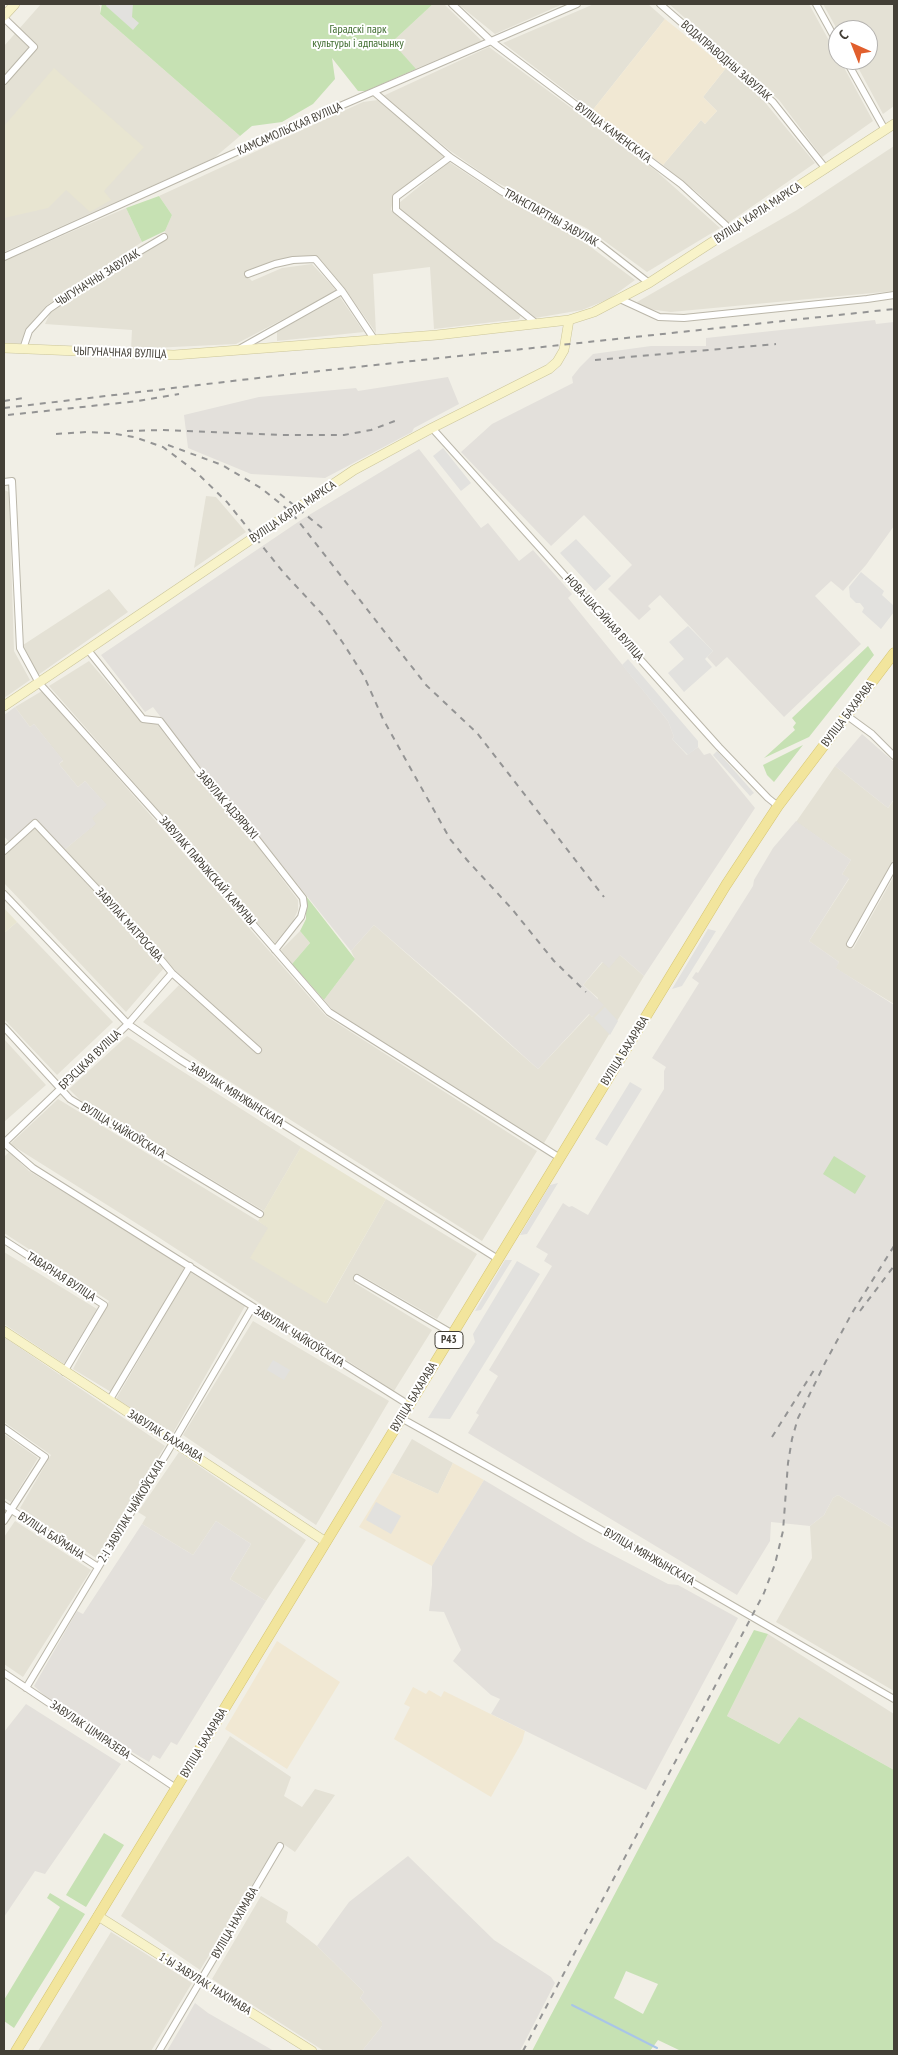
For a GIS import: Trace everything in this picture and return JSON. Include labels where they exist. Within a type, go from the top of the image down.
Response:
[{"type":"main road","name":"ВУЛІЦА БАХАРАВА","points":[[16,2051],[721,893],[778,806],[894,653]]},
{"type":"street","points":[[4,80],[34,47],[4,17],[15,4]]},
{"type":"street","name":"ВУЛІЦА КАМЕНСКАГА","points":[[452,4],[491,41],[682,184],[731,230]]},
{"type":"street","name":"КАМСАМОЛЬСКАЯ ВУЛІЦА","points":[[4,257],[303,122],[577,4]]},
{"type":"street","name":"ВОДАПРАВОДНЫ ЗАВУЛАК","points":[[660,4],[773,102],[826,169]]},
{"type":"street","points":[[816,4],[828,26]]},
{"type":"street","points":[[851,70],[884,130]]},
{"type":"street","name":"ТРАНСПАРТНЫ ЗАВУЛАК","points":[[374,92],[450,157],[502,191],[599,244],[650,283]]},
{"type":"street","name":"ВУЛІЦА КАРЛА МАРКСА","points":[[537,324],[569,320],[594,312],[650,283],[894,124]]},
{"type":"street","points":[[450,157],[396,197],[396,210],[537,324]]},
{"type":"street","name":"ЧЫГУНАЧНЫ ЗАВУЛАК","points":[[23,350],[29,331],[48,309],[93,279],[164,237]]},
{"type":"street","points":[[248,274],[275,264],[293,260],[315,260],[342,291],[374,340]]},
{"type":"street","name":"ЧЫГУНАЧНАЯ ВУЛІЦА","points":[[237,350],[342,291]]},
{"type":"street","points":[[620,299],[659,317],[684,318],[894,295]]},
{"type":"street","name":"ВУЛІЦА КАРЛА МАРКСА","points":[[4,706],[354,470],[554,366],[564,350],[569,320]]},
{"type":"street","name":"ЧЫГУНАЧНАЯ ВУЛІЦА","points":[[4,348],[174,355],[374,340],[537,324]]},
{"type":"street","name":"НОВА-ШАСЭЙНАЯ ВУЛІЦА","points":[[432,428],[720,747],[768,798],[778,806]]},
{"type":"street","name":"ЗАВУЛАК ПАРЫЖСКАЙ КАМУНЫ","points":[[4,482],[12,481],[20,648],[40,683],[329,1012],[560,1158]]},
{"type":"street","name":"ЗАВУЛАК АДЗЯРЫХІ","points":[[88,650],[143,719],[160,721],[214,792],[230,805],[303,898],[302,918],[275,950]]},
{"type":"street","points":[[846,715],[872,734],[894,756]]},
{"type":"street","name":"ЗАВУЛАК МАТРОСАВА","points":[[4,851],[35,823],[144,939],[172,973],[258,1050]]},
{"type":"street","points":[[850,944],[894,866]]},
{"type":"street","name":"ЗАВУЛАК МЯНЖЫНСКАГА","points":[[4,894],[128,1024],[179,1059],[498,1259]]},
{"type":"street","name":"БРЭСЦКАЯ ВУЛІЦА","points":[[4,1143],[128,1024],[172,973]]},
{"type":"street","name":"ВУЛІЦА ЧАЙКОЎСКАГА","points":[[4,1027],[70,1099],[260,1214]]},
{"type":"street","name":"ЗАВУЛАК ЧАЙКОЎСКАГА","points":[[4,1143],[33,1168],[190,1266],[252,1308],[409,1405]]},
{"type":"street","name":"ТАВАРНАЯ ВУЛІЦА","points":[[4,1240],[104,1305],[64,1372]]},
{"type":"street","points":[[109,1401],[190,1266]]},
{"type":"street","points":[[357,1278],[452,1334]]},
{"type":"street","name":"2-І ЗАВУЛАК ЧАЙКОЎСКАГА","points":[[26,1688],[252,1308]]},
{"type":"street","name":"ЗАВУЛАК БАХАРАВА","points":[[4,1332],[326,1542]]},
{"type":"street","name":"ВУЛІЦА МЯНЖЫНСКАГА","points":[[401,1418],[600,1529],[894,1699]]},
{"type":"street","points":[[4,1428],[45,1457],[4,1522]]},
{"type":"street","name":"ВУЛІЦА БАЎМАНА","points":[[4,1505],[98,1567]]},
{"type":"street","name":"ЗАВУЛАК ЦІМІРАЗЕВА","points":[[4,1673],[176,1788]]},
{"type":"street","name":"ВУЛІЦА НАХІМАВА","points":[[159,2051],[280,1846]]},
{"type":"street","name":"1-Ы ЗАВУЛАК НАХІМАВА","points":[[98,1916],[312,2051]]},
{"type":"shaded area","points":[[41,4],[97,4],[100,6],[100,14],[240,136],[214,158],[4,252],[4,46]]},
{"type":"shaded area","points":[[107,4],[133,4],[132,17],[139,23],[133,30],[106,6]]},
{"type":"shaded area","points":[[433,4],[444,4],[482,41],[415,69],[392,42]]},
{"type":"shaded area","points":[[458,4],[563,4],[495,34]]},
{"type":"shaded area","points":[[594,4],[648,4],[665,19],[592,111],[503,43]]},
{"type":"shaded area","points":[[669,4],[809,4],[828,39],[828,70],[845,70],[873,121],[822,157],[779,100]]},
{"type":"shaded area","points":[[823,4],[894,4],[894,106],[883,114],[859,70],[878,70],[878,20],[832,20]]},
{"type":"shaded area","points":[[665,19],[726,68],[703,97],[717,111],[705,124],[701,120],[663,165],[592,111]]},
{"type":"shaded area","points":[[489,47],[655,170],[720,228],[647,272],[588,229],[492,180],[449,150],[383,96]]},
{"type":"shaded area","points":[[54,68],[144,147],[104,191],[111,200],[90,212],[66,190],[48,208],[4,218],[4,126]]},
{"type":"shaded area","points":[[726,68],[759,95],[815,163],[728,223],[699,194],[663,165],[701,120],[705,124],[717,111],[703,97]]},
{"type":"shaded area","points":[[378,100],[444,156],[394,195],[391,210],[521,315],[519,319],[434,329],[430,267],[373,274],[376,333],[346,290],[320,259],[309,256],[284,260],[244,273],[252,281],[282,268],[312,264],[337,291],[236,344],[131,349],[132,330],[45,324],[51,311],[166,240],[165,231],[172,215],[159,196],[363,102]]},
{"type":"shaded area","points":[[894,146],[894,291],[671,312],[640,308],[637,302],[797,210]]},
{"type":"shaded area","points":[[449,162],[493,191],[584,242],[635,280],[609,299],[582,310],[535,318],[399,209],[399,203]]},
{"type":"shaded area","points":[[126,208],[142,242],[46,306],[31,323],[20,345],[4,344],[4,261]]},
{"type":"shaded area","points":[[340,297],[364,332],[277,341],[277,332]]},
{"type":"shaded area","points":[[875,320],[876,324],[894,322],[894,526],[866,565],[843,591],[831,581],[815,596],[861,644],[784,717],[727,657],[716,667],[707,657],[713,651],[660,595],[648,606],[651,609],[639,620],[608,589],[632,565],[584,515],[551,546],[461,452],[492,424],[573,383],[572,377],[593,354],[651,346],[706,346],[706,338]]},
{"type":"shaded area","points":[[448,377],[459,404],[414,428],[412,432],[325,478],[251,474],[188,448],[184,415],[259,397],[356,388],[358,391]]},
{"type":"shaded area","points":[[443,448],[471,483],[461,491],[433,456]]},
{"type":"shaded area","points":[[419,449],[481,528],[488,523],[519,561],[533,550],[572,594],[568,598],[668,721],[674,737],[672,739],[687,755],[698,747],[704,755],[710,753],[755,808],[644,976],[620,955],[609,968],[602,962],[583,985],[604,1005],[592,1017],[589,1014],[538,1069],[374,925],[351,951],[222,790],[218,793],[153,707],[145,712],[101,655],[304,518]]},
{"type":"shaded area","points":[[4,490],[9,492],[14,651],[30,680],[4,698]]},
{"type":"shaded area","points":[[206,496],[216,497],[246,532],[194,568]]},
{"type":"shaded area","points":[[576,539],[611,576],[595,591],[560,553]]},
{"type":"shaded area","points":[[861,572],[884,591],[882,595],[894,606],[894,612],[881,629],[862,612],[864,608],[860,603],[856,603],[850,597],[849,587]]},
{"type":"shaded area","points":[[109,589],[128,612],[38,675],[23,645]]},
{"type":"shaded area","points":[[688,626],[713,651],[705,659],[712,667],[684,692],[668,673],[684,659],[669,642]]},
{"type":"shaded area","points":[[628,659],[698,741],[698,747],[688,755],[672,739],[674,737],[668,721],[622,665]]},
{"type":"shaded area","points":[[89,661],[141,722],[157,724],[207,790],[228,807],[298,900],[298,910],[293,921],[275,943],[49,686]]},
{"type":"shaded area","points":[[42,691],[326,1016],[537,1151],[482,1241],[210,1069],[143,1022],[179,985],[258,1054],[262,1050],[175,970],[64,850],[95,824],[91,818],[106,805],[85,781],[78,787],[59,764],[63,761],[34,724],[30,727],[15,707]]},
{"type":"shaded area","points":[[15,707],[30,727],[34,724],[63,760],[59,764],[78,787],[85,781],[107,805],[92,818],[96,824],[64,850],[36,820],[10,843],[4,836],[4,715]]},
{"type":"shaded area","points":[[862,734],[894,762],[894,799],[888,808],[835,766]]},
{"type":"shaded area","points":[[717,751],[754,793],[750,796],[713,755]]},
{"type":"shaded area","points":[[835,766],[888,808],[894,800],[894,860],[846,943],[853,949],[894,876],[894,1004],[835,968],[839,962],[809,941],[849,879],[842,874],[851,860],[796,822]]},
{"type":"shaded area","points":[[796,821],[851,860],[842,874],[849,878],[809,941],[839,962],[836,968],[894,1005],[894,1529],[838,1495],[833,1498],[824,1515],[810,1526],[771,1522],[770,1541],[737,1595],[468,1433],[479,1415],[476,1413],[498,1376],[489,1370],[552,1266],[544,1261],[548,1254],[536,1247],[563,1203],[588,1215],[664,1089],[664,1071],[666,1067],[652,1058],[699,983],[692,978],[696,972],[698,973],[753,886],[754,880],[773,848]]},
{"type":"shaded area","points":[[35,828],[164,968],[126,1012],[4,883],[4,855]]},
{"type":"shaded area","points":[[4,908],[17,922],[4,933]]},
{"type":"shaded area","points":[[17,922],[113,1022],[57,1075],[4,1019],[4,933]]},
{"type":"shaded area","points":[[374,925],[538,1069],[590,1014],[592,1017],[598,998],[583,985],[603,962],[620,955],[644,976],[544,1143],[332,1009],[324,1000],[355,959],[351,951]]},
{"type":"shaded area","points":[[708,929],[716,931],[682,986],[672,989]]},
{"type":"shaded area","points":[[300,931],[310,943],[292,964],[281,950]]},
{"type":"shaded area","points":[[605,1007],[618,1021],[610,1035],[594,1018]]},
{"type":"shaded area","points":[[127,1036],[301,1147],[264,1211],[80,1100],[69,1089]]},
{"type":"shaded area","points":[[4,1039],[46,1085],[4,1122]]},
{"type":"shaded area","points":[[630,1082],[642,1089],[607,1146],[595,1139]]},
{"type":"shaded area","points":[[58,1099],[268,1227],[327,1303],[386,1199],[477,1254],[437,1319],[359,1274],[355,1283],[432,1330],[394,1391],[155,1235],[10,1144]]},
{"type":"shaded area","points":[[301,1147],[386,1199],[326,1304],[250,1258],[268,1228],[258,1221]]},
{"type":"shaded area","points":[[9,1152],[29,1171],[186,1267],[111,1392],[73,1369],[109,1301],[4,1233],[4,1157]]},
{"type":"shaded area","points":[[558,1183],[527,1234],[520,1235],[550,1185]]},
{"type":"shaded area","points":[[4,1252],[97,1309],[64,1364],[4,1324]]},
{"type":"shaded area","points":[[505,1260],[512,1260],[481,1310],[475,1311]]},
{"type":"shaded area","points":[[517,1261],[540,1274],[450,1419],[428,1418],[475,1342],[473,1334]]},
{"type":"shaded area","points":[[190,1272],[245,1306],[173,1433],[116,1399]]},
{"type":"shaded area","points":[[253,1321],[389,1401],[316,1525],[183,1435]]},
{"type":"shaded area","points":[[4,1337],[165,1446],[96,1558],[20,1508],[51,1455],[4,1422]]},
{"type":"shaded area","points":[[273,1360],[290,1370],[284,1380],[267,1370]]},
{"type":"shaded area","points":[[4,1434],[38,1458],[11,1502],[4,1498]]},
{"type":"shaded area","points":[[412,1439],[453,1463],[438,1494],[392,1473]]},
{"type":"shaded area","points":[[179,1452],[306,1540],[266,1601],[230,1579],[251,1544],[216,1521],[193,1555],[142,1524],[146,1517],[138,1512]]},
{"type":"shaded area","points":[[453,1463],[484,1480],[432,1566],[359,1527],[392,1473],[438,1494]]},
{"type":"shaded area","points":[[484,1480],[586,1541],[668,1584],[678,1585],[738,1618],[646,1790],[491,1714],[500,1699],[491,1695],[453,1661],[461,1650],[444,1612],[429,1611],[432,1566]]},
{"type":"shaded area","points":[[838,1495],[894,1529],[894,1691],[776,1622],[812,1558],[810,1526],[824,1515],[833,1498]]},
{"type":"shaded area","points":[[376,1502],[401,1516],[391,1534],[366,1520]]},
{"type":"shaded area","points":[[15,1521],[91,1570],[23,1677],[4,1664],[4,1537]]},
{"type":"shaded area","points":[[216,1521],[251,1544],[230,1579],[266,1601],[177,1745],[171,1742],[160,1759],[153,1755],[149,1762],[57,1707],[34,1686],[77,1611],[83,1614],[142,1524],[193,1555]]},
{"type":"shaded area","points":[[768,1634],[894,1714],[894,1770],[799,1717],[779,1744],[727,1716]]},
{"type":"shaded area","points":[[277,1641],[340,1682],[287,1769],[225,1729]]},
{"type":"shaded area","points":[[413,1687],[426,1694],[429,1690],[441,1697],[444,1691],[525,1731],[522,1742],[491,1797],[394,1739],[410,1707],[404,1704]]},
{"type":"shaded area","points":[[26,1704],[121,1764],[45,1874],[35,1871],[4,1917],[4,1732]]},
{"type":"shaded area","points":[[230,1736],[291,1777],[284,1796],[302,1807],[315,1789],[335,1795],[295,1852],[279,1841],[200,1970],[121,1916]]},
{"type":"shaded area","points":[[408,1856],[494,1940],[551,1977],[555,1983],[520,2051],[362,2051],[382,2026],[382,2022],[360,1998],[364,1992],[317,1946],[349,1902]]},
{"type":"shaded area","points":[[261,1896],[288,1912],[286,1922],[317,1946],[364,1992],[360,1998],[382,2022],[382,2026],[362,2051],[324,2051],[212,1979]]},
{"type":"shaded area","points":[[111,1932],[192,1983],[151,2051],[38,2051]]},
{"type":"shaded area","points":[[195,2003],[208,2013],[274,2051],[167,2051]]},
{"type":"green space","name":"Гарадскі парк культуры і адпачынку","points":[[102,4],[433,4],[392,42],[416,69],[366,91],[358,91],[332,58],[335,79],[313,104],[282,122],[252,126],[240,136],[100,14]]},
{"type":"green space","points":[[159,196],[172,215],[165,231],[142,242],[126,208]]},
{"type":"green space","points":[[868,646],[874,655],[809,737],[764,758],[795,730],[793,727],[796,723],[792,718]]},
{"type":"green space","points":[[803,745],[774,782],[767,775],[763,765]]},
{"type":"green space","points":[[306,896],[355,959],[324,1000],[292,964],[310,943],[300,931],[306,919]]},
{"type":"green space","points":[[834,1156],[866,1176],[855,1194],[823,1174]]},
{"type":"green space","points":[[754,1630],[768,1634],[727,1716],[779,1744],[799,1717],[894,1770],[894,2051],[681,2051],[658,2040],[650,2051],[532,2051]],"holes":[[[626,1971],[658,1984],[643,2014],[614,1998]]]},
{"type":"green space","points":[[104,1833],[124,1845],[86,1907],[66,1895]]},
{"type":"green space","points":[[50,1893],[85,1914],[14,2028],[4,2021],[4,2000],[60,1907],[47,1898]]},
{"type":"waterway","points":[[572,2005],[657,2048]]},
{"type":"railway","points":[[4,408],[292,374],[894,309]]},
{"type":"railway","points":[[595,360],[776,344]]},
{"type":"railway","points":[[8,415],[138,401],[179,394]]},
{"type":"railway","points":[[4,401],[24,398]]},
{"type":"railway","points":[[127,431],[162,430],[280,435],[344,435],[371,430],[400,419]]},
{"type":"railway","points":[[56,434],[110,433],[134,437],[163,447],[195,471],[227,502],[283,572],[322,614],[343,643],[364,676],[383,719],[450,839],[512,909],[554,961],[586,992]]},
{"type":"railway","points":[[168,445],[222,465],[261,488],[292,513],[426,685],[477,733],[604,897]]},
{"type":"railway","points":[[280,494],[322,528]]},
{"type":"railway","points":[[523,2051],[764,1593],[775,1564],[783,1531],[788,1463],[798,1418],[852,1313],[894,1246]]},
{"type":"railway","points":[[860,1311],[894,1266]]},
{"type":"railway","points":[[772,1437],[816,1367]]}]
